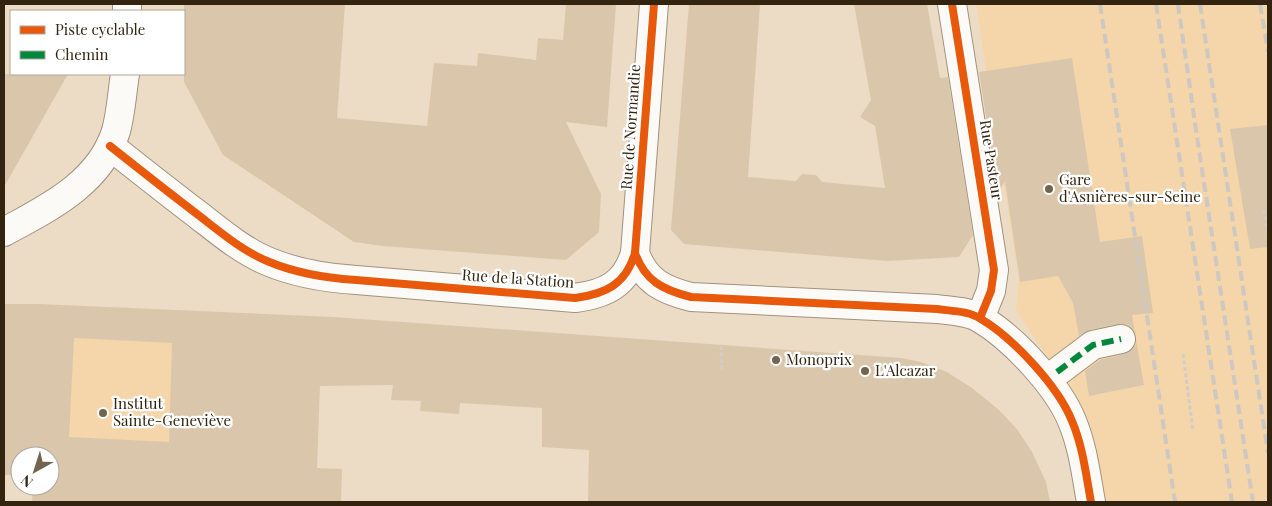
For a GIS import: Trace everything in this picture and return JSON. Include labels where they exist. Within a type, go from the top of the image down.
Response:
[{"type":"street","name":"Rue de Normandie","points":[[635,252],[654,4]]},
{"type":"street","name":"Rue Pasteur","points":[[952,4],[994,270],[991,291],[980,318]]},
{"type":"street","points":[[4,232],[48,208],[78,187],[95,169],[110,146],[119,117],[124,75]]},
{"type":"street","name":"Rue de la Station","points":[[110,146],[227,237],[250,252],[267,261],[324,277],[575,298],[595,295],[623,278],[631,267],[635,252]]},
{"type":"street","points":[[635,252],[646,276],[676,293],[691,297],[937,308],[980,318],[1025,356],[1059,396],[1071,419],[1082,450],[1092,502]]},
{"type":"street","points":[[1056,372],[1093,345],[1121,339]]},
{"type":"path","points":[[1264,210],[1268,235]]},
{"type":"path","points":[[721,346],[722,372]]},
{"type":"path","points":[[1183,354],[1194,431]]},
{"type":"shaded area","points":[[976,4],[1268,4],[1268,502],[1094,502],[1073,395],[1016,311],[1019,280]]},
{"type":"shaded area","name":"Institut Sainte-Geneviève","points":[[40,304],[174,310],[167,502],[32,502],[32,496],[60,496],[60,446],[49,446]]},
{"type":"building","points":[[184,4],[345,4],[337,118],[427,126],[434,63],[477,66],[478,53],[536,60],[538,38],[563,40],[566,4],[616,4],[607,127],[566,122],[601,194],[599,232],[566,260],[383,246],[354,242],[223,155],[184,82]]},
{"type":"building","points":[[689,4],[760,4],[748,177],[796,181],[802,174],[816,175],[822,182],[885,188],[875,126],[860,117],[871,100],[854,4],[927,4],[940,78],[948,77],[973,235],[959,257],[887,261],[684,244],[671,230]]},
{"type":"building","name":"Gare d'Asnières-sur-Seine","points":[[1072,58],[1100,242],[1142,236],[1153,313],[1132,315],[1135,333],[1126,324],[1118,324],[1090,330],[1079,336],[1073,303],[1058,276],[1020,282],[1005,181],[998,193],[979,72]]},
{"type":"building","points":[[4,74],[67,75],[4,187]]},
{"type":"building","points":[[1268,125],[1268,247],[1250,249],[1230,129]]},
{"type":"building","points":[[4,304],[38,304],[333,317],[902,358],[921,362],[947,372],[972,388],[999,410],[1017,429],[1032,452],[1046,482],[1050,502],[588,502],[589,450],[542,447],[542,408],[460,403],[459,414],[420,411],[421,401],[391,400],[393,385],[320,386],[317,468],[342,469],[341,502],[32,502],[32,496],[60,496],[60,446],[10,446],[10,475],[4,475]],"holes":[[[74,338],[172,343],[169,442],[69,437]]]},
{"type":"building","points":[[1136,340],[1144,385],[1089,396],[1085,371],[1100,360],[1131,351],[1136,344]]},
{"type":"railway","points":[[1100,4],[1175,502]]},
{"type":"railway","points":[[1156,4],[1232,502]]},
{"type":"railway","points":[[1178,4],[1253,502]]},
{"type":"railway","points":[[1200,4],[1268,453]]},
{"type":"railway","points":[[1260,4],[1268,52]]},
{"type":"marked path","points":[[1057,372],[1093,345],[1121,339]]},
{"type":"cycle path","points":[[110,146],[239,246],[257,257],[288,269],[344,279],[575,298],[596,294],[613,286],[620,280],[626,273],[635,253],[654,4]]},
{"type":"cycle path","points":[[952,4],[994,270],[991,291],[980,318]]},
{"type":"cycle path","points":[[635,253],[644,271],[656,283],[691,297],[937,309],[976,316],[994,327],[1020,350],[1045,378],[1065,407],[1079,441],[1091,502]]},
{"type":"place","name":"Gare d'Asnières-sur-Seine","points":[[1049,189]]},
{"type":"place","name":"Monoprix","points":[[776,360]]},
{"type":"place","name":"L'Alcazar","points":[[865,371]]},
{"type":"place","name":"Institut Sainte-Geneviève","points":[[103,413]]}]
